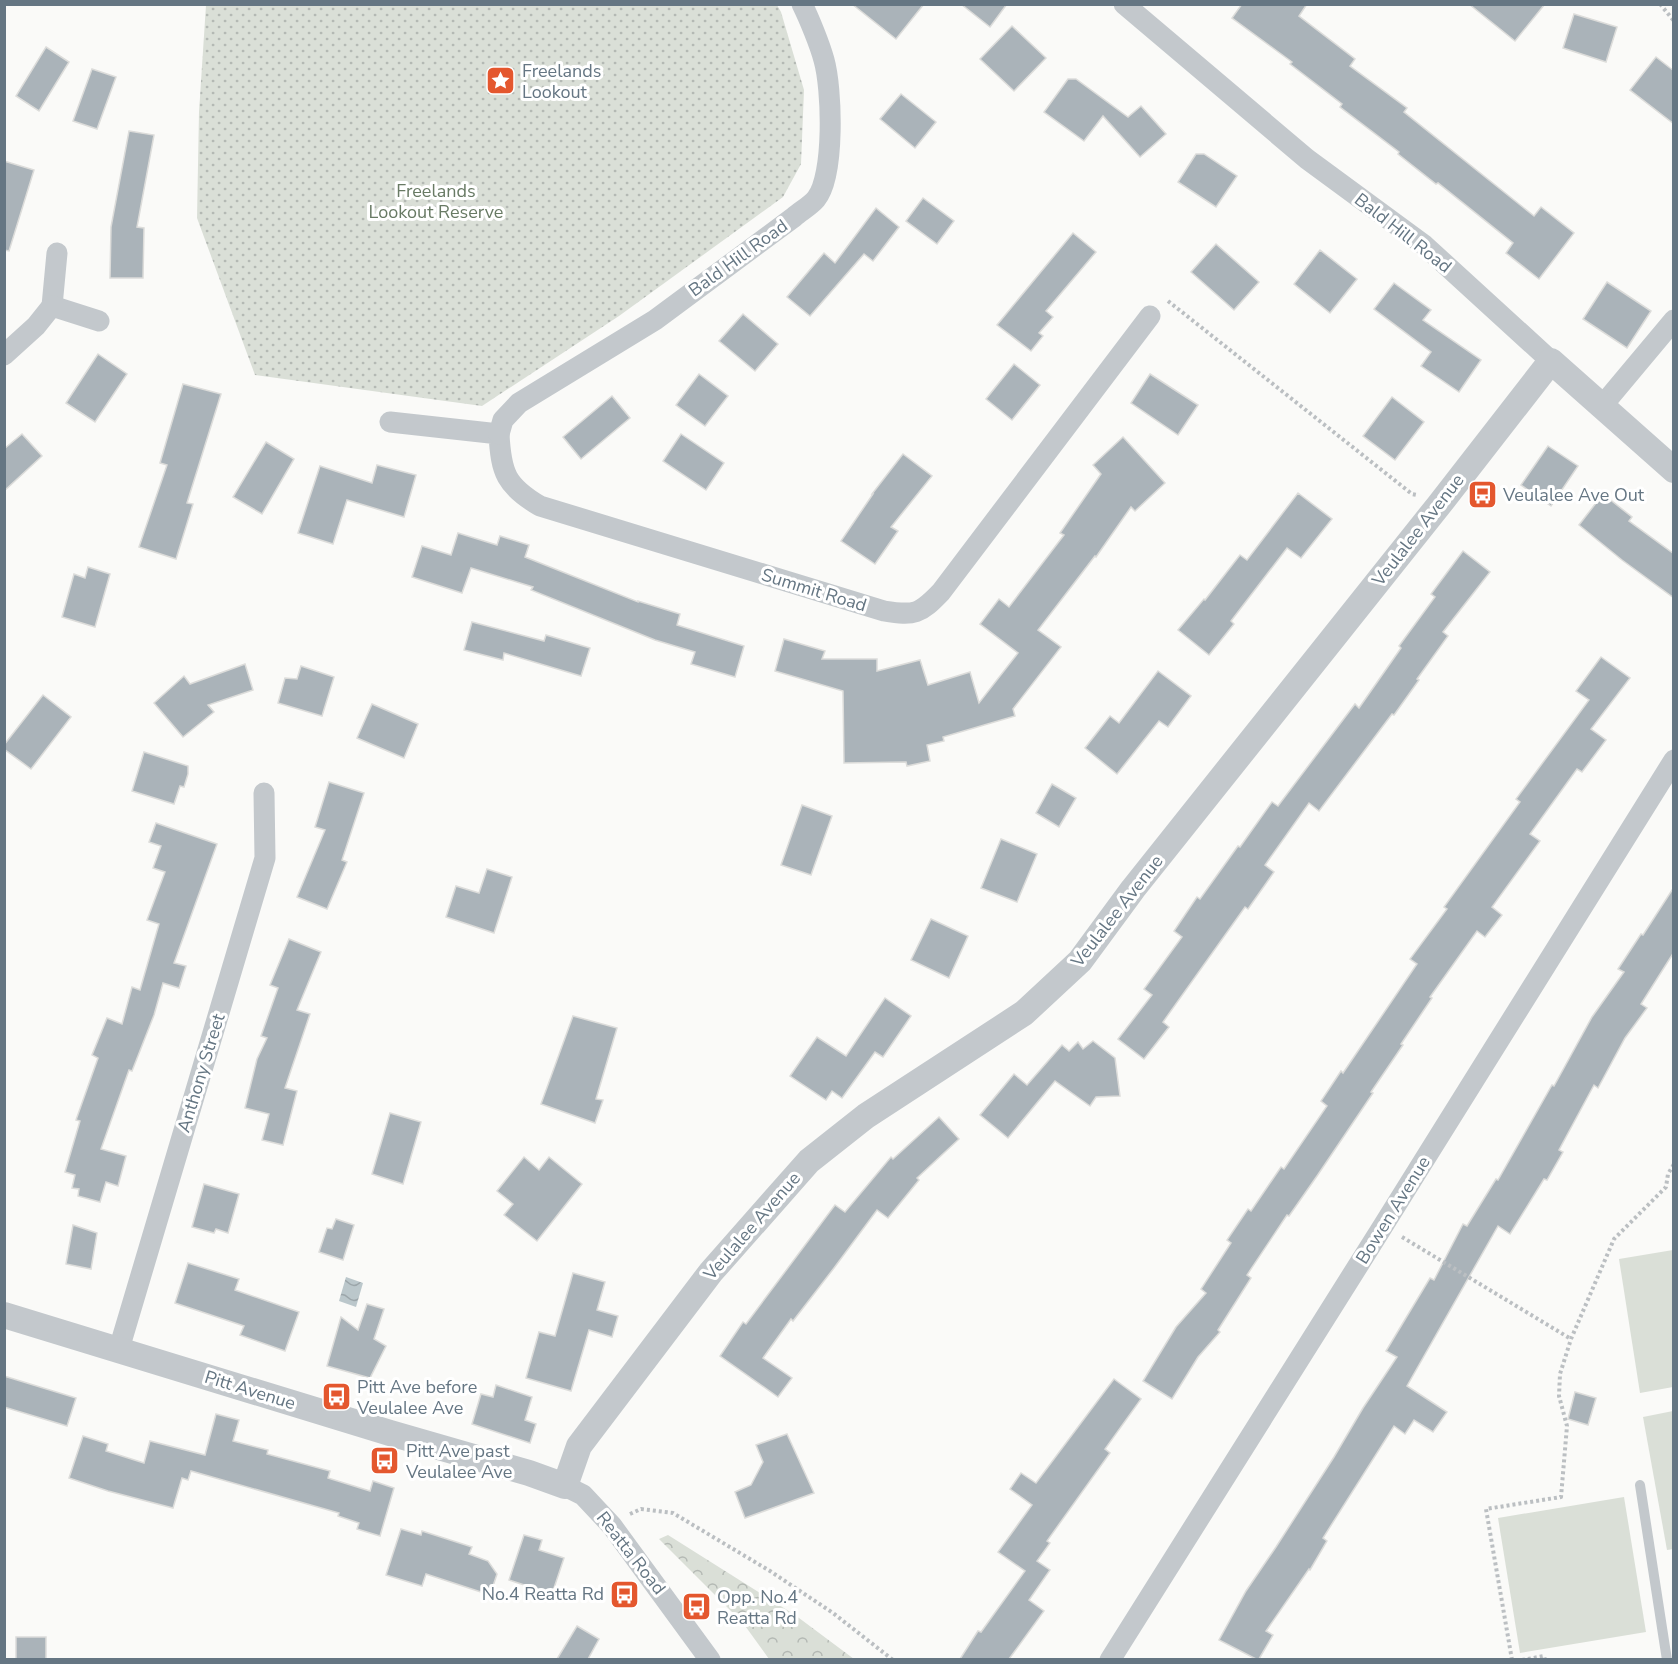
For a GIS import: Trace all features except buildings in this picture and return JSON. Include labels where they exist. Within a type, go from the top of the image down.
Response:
[{"type":"street","name":"Bald Hill Road","points":[[499,434],[504,420],[519,403],[655,320],[816,199],[825,181],[829,157],[830,106],[824,60],[802,4]]},
{"type":"street","name":"Bald Hill Road","points":[[1124,4],[1307,159],[1424,245],[1674,470]]},
{"type":"street","points":[[4,355],[36,326],[52,306],[57,253]]},
{"type":"street","points":[[52,306],[99,321]]},
{"type":"street","name":"Summit Road","points":[[499,434],[501,459],[508,478],[521,495],[540,506],[884,611],[906,615],[926,608],[941,592],[1150,316]]},
{"type":"street","points":[[1602,406],[1674,320]]},
{"type":"street","name":"Veulalee Avenue","points":[[565,1486],[579,1446],[711,1272],[809,1161],[866,1116],[1024,1013],[1080,961],[1133,889],[1551,361]]},
{"type":"street","points":[[390,422],[499,434]]},
{"type":"street","name":"Bowen Avenue","points":[[1110,1659],[1674,760]]},
{"type":"street","name":"Anthony Street","points":[[119,1349],[265,858],[264,794]]},
{"type":"street","name":"Pitt Avenue","points":[[4,1315],[529,1473],[565,1486]]},
{"type":"street","name":"Reatta Road","points":[[565,1486],[583,1495],[612,1526],[710,1659]]},
{"type":"lane","points":[[1640,1485],[1667,1659]]},
{"type":"path","points":[[1660,4],[1674,21]]},
{"type":"path","points":[[1150,316],[1167,300],[1412,494],[1420,496]]},
{"type":"path","points":[[1512,1659],[1486,1509],[1561,1497],[1567,1426],[1559,1396],[1560,1374],[1571,1339],[1614,1239],[1666,1187],[1668,1174],[1674,1164]]},
{"type":"path","points":[[1383,1226],[1571,1339]]},
{"type":"path","points":[[626,1516],[641,1509],[673,1513],[770,1571],[833,1613],[893,1659]]},
{"type":"path","points":[[1522,1659],[1544,1656],[1545,1659]]},
{"type":"green space","name":"Freelands Lookout Reserve","points":[[206,5],[777,5],[804,90],[801,164],[783,197],[619,316],[482,406],[255,375],[197,218],[199,112]]},
{"type":"green space","points":[[1673,1250],[1673,1387],[1640,1393],[1619,1259]]},
{"type":"green space","points":[[1673,1411],[1674,1549],[1667,1550],[1643,1417]]},
{"type":"green space","points":[[1624,1497],[1646,1632],[1520,1653],[1498,1518]]},
{"type":"green space","points":[[668,1535],[795,1615],[854,1659],[769,1659],[743,1623],[659,1539]]},
{"type":"water","points":[[346,1277],[363,1283],[356,1307],[339,1301]]},
{"type":"place","name":"Freelands Lookout","points":[[501,81]]},
{"type":"place","name":"Veulalee Ave Out","points":[[1482,495]]},
{"type":"place","name":"Pitt Ave before Veulalee Ave","points":[[336,1397]]},
{"type":"place","name":"Pitt Ave past Veulalee Ave","points":[[385,1461]]},
{"type":"place","name":"No.4 Reatta Rd","points":[[625,1594]]},
{"type":"place","name":"Opp. No.4 Reatta Rd","points":[[696,1607]]}]
